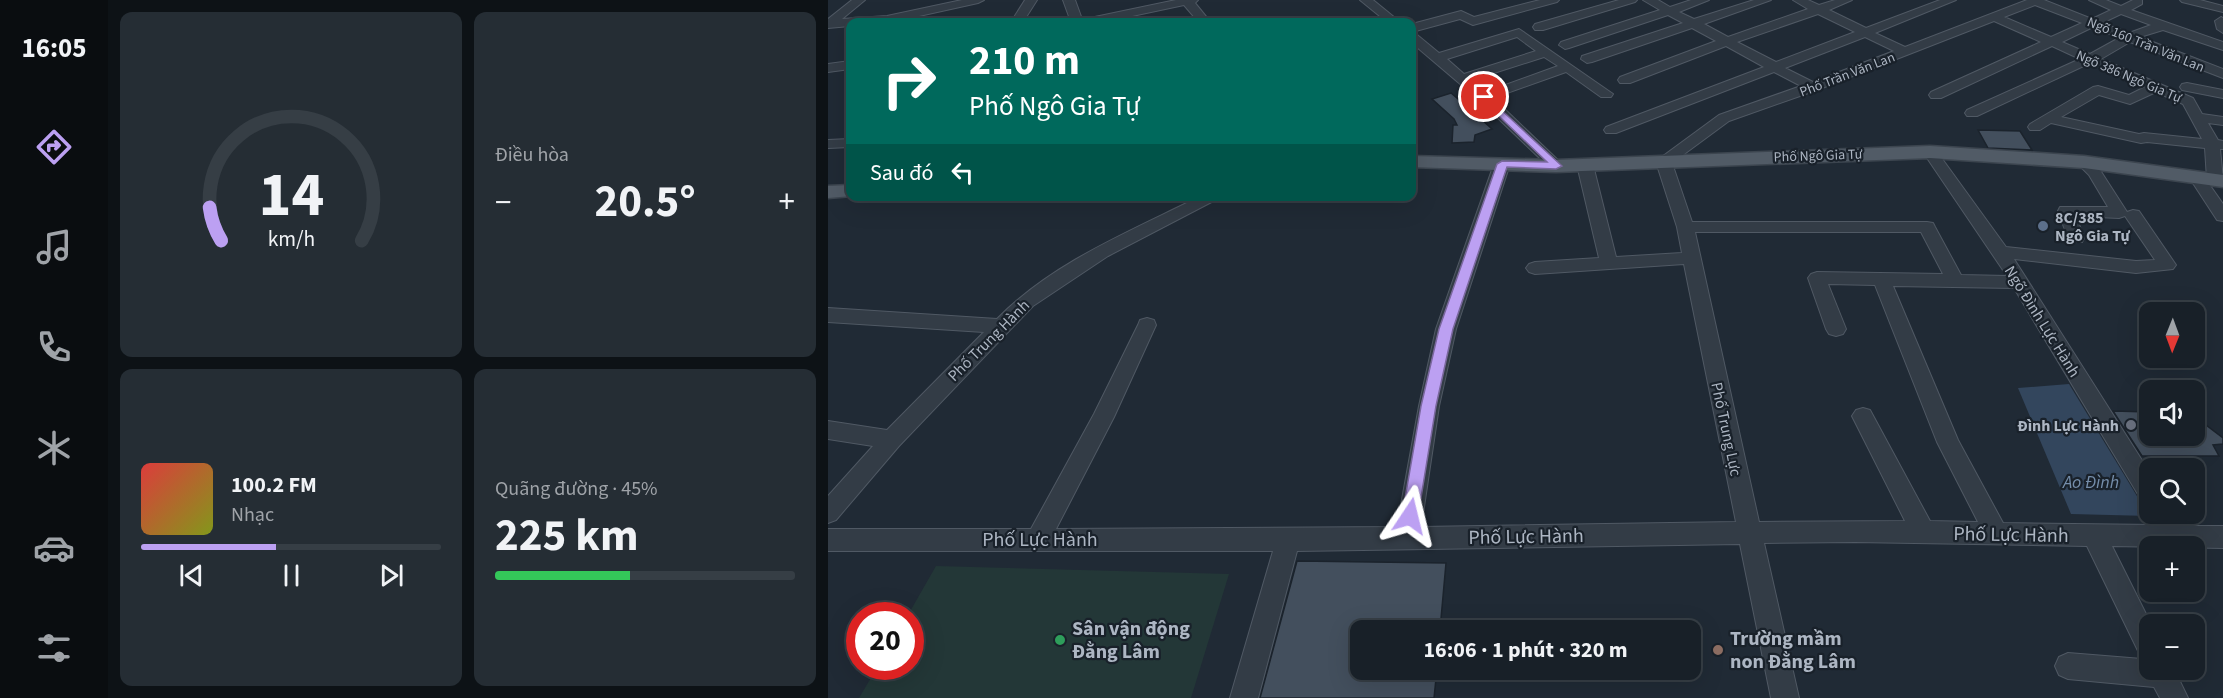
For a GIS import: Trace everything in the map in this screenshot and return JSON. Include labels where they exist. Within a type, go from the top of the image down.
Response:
[{"type":"main road","name":"Phố Ngô Gia Tự","points":[[1416,162],[1556,166],[1929,153],[2084,162],[2212,179]]},
{"type":"main road","points":[[828,192],[846,191]]},
{"type":"street","points":[[828,24],[860,0]]},
{"type":"street","points":[[896,18],[978,0]]},
{"type":"street","points":[[1020,18],[1031,0]]},
{"type":"street","points":[[1071,0],[1076,18]]},
{"type":"street","points":[[1366,0],[1389,18]]},
{"type":"street","points":[[1416,27],[1461,15],[1473,21],[1553,0]]},
{"type":"street","points":[[1539,27],[1630,0]]},
{"type":"street","points":[[1649,0],[1812,87]]},
{"type":"street","points":[[1566,45],[1703,0]]},
{"type":"street","points":[[1587,59],[1766,0]]},
{"type":"street","points":[[1799,0],[1905,52]]},
{"type":"street","points":[[1625,80],[1846,0]]},
{"type":"street","points":[[1611,130],[1950,0]]},
{"type":"street","name":"Phố Trần Văn Lan","points":[[1664,162],[1724,118],[1905,52],[2036,0]]},
{"type":"street","name":"Ngõ 160 Trần Văn Lan","points":[[2036,0],[2223,74]]},
{"type":"street","points":[[2095,0],[2223,46]]},
{"type":"street","points":[[2186,0],[2223,20]]},
{"type":"street","points":[[1109,18],[1190,1],[1201,18]]},
{"type":"street","points":[[1936,95],[2138,2]]},
{"type":"street","name":"Ngõ 386 Ngô Gia Tự","points":[[1994,17],[2188,101],[2217,144],[2212,179]]},
{"type":"street","points":[[828,24],[846,23]]},
{"type":"street","points":[[1972,113],[2090,59],[2130,38],[2164,25]]},
{"type":"street","points":[[1438,58],[1519,33],[1606,94]]},
{"type":"street","points":[[1416,40],[1484,97],[1556,166]]},
{"type":"street","points":[[1462,79],[1546,52]]},
{"type":"street","points":[[828,68],[846,66]]},
{"type":"street","points":[[1484,97],[1567,67]]},
{"type":"street","points":[[2035,127],[2098,90],[2130,100],[2156,87]]},
{"type":"street","points":[[2187,87],[2223,94]]},
{"type":"street","points":[[2197,117],[2223,121]]},
{"type":"street","points":[[2050,119],[2141,140],[2144,137],[2217,144]]},
{"type":"street","points":[[828,144],[846,143]]},
{"type":"street","name":"Ngõ Đình Lực Hành","points":[[1929,153],[2001,252],[2139,476]]},
{"type":"street","name":"Phố Trung Lực","points":[[1664,162],[1685,226],[1785,698]]},
{"type":"street","points":[[2076,238],[2066,211],[2119,213],[2095,173],[2084,162]]},
{"type":"street","points":[[1407,538],[1429,406],[1446,329],[1502,164]]},
{"type":"street","points":[[1585,165],[1609,263]]},
{"type":"street","points":[[2212,179],[2223,216]]},
{"type":"street","name":"Phố Trung Hành","points":[[828,513],[891,440],[1026,301],[1102,252],[1205,201]]},
{"type":"street","points":[[2001,252],[2136,267],[2167,265],[2133,215]]},
{"type":"street","points":[[1685,226],[1927,227],[1956,282]]},
{"type":"street","points":[[1535,268],[1690,258]]},
{"type":"street","points":[[1836,329],[1817,278],[2018,282]]},
{"type":"street","points":[[1881,279],[1948,442],[1996,533]]},
{"type":"street","points":[[828,315],[1001,326]]},
{"type":"street","points":[[1038,539],[1103,417],[1147,325]]},
{"type":"street","points":[[1863,416],[1923,532]]},
{"type":"street","points":[[828,430],[891,440]]},
{"type":"street","name":"Phố Lực Hành","points":[[828,540],[1288,540],[1748,532],[1923,532],[2139,537]]},
{"type":"street","points":[[2095,537],[2139,627]]},
{"type":"street","name":"Phố Lực Hành","points":[[2205,537],[2223,537]]},
{"type":"street","points":[[1244,698],[1288,540]]},
{"type":"street","points":[[2068,666],[2139,676]]},
{"type":"green space","name":"Sân vận động Đằng Lâm","points":[[936,566],[1229,574],[1191,698],[859,698],[870,680],[924,680],[924,602],[915,602]]},
{"type":"water","name":"Ao Đình","points":[[2069,384],[2139,500],[2139,516],[2071,514],[2018,388]]},
{"type":"building","points":[[1451,93],[1492,129],[1475,135],[1474,142],[1452,143],[1453,125],[1457,125],[1454,119],[1432,99]]},
{"type":"building","points":[[1978,130],[2020,131],[2032,150],[1988,148]]},
{"type":"building","points":[[2113,411],[2139,412],[2139,446],[2205,446],[2205,424],[2223,438],[2223,444],[2213,445],[2219,456],[2142,456]]},
{"type":"building","points":[[1297,561],[1446,563],[1441,620],[1350,620],[1350,680],[1436,680],[1434,698],[1260,698]]},
{"type":"place","name":"8C/385 Ngô Gia Tự","points":[[2043,226]]},
{"type":"place","name":"Đình Lực Hành","points":[[2131,425]]},
{"type":"place","name":"Sân vận động Đằng Lâm","points":[[1060,640]]},
{"type":"place","name":"Trường mầm non Đằng Lâm","points":[[1718,650]]},
{"type":"route","points":[[1410,516],[1429,406],[1446,329],[1502,164],[1556,166],[1484,97]]}]
